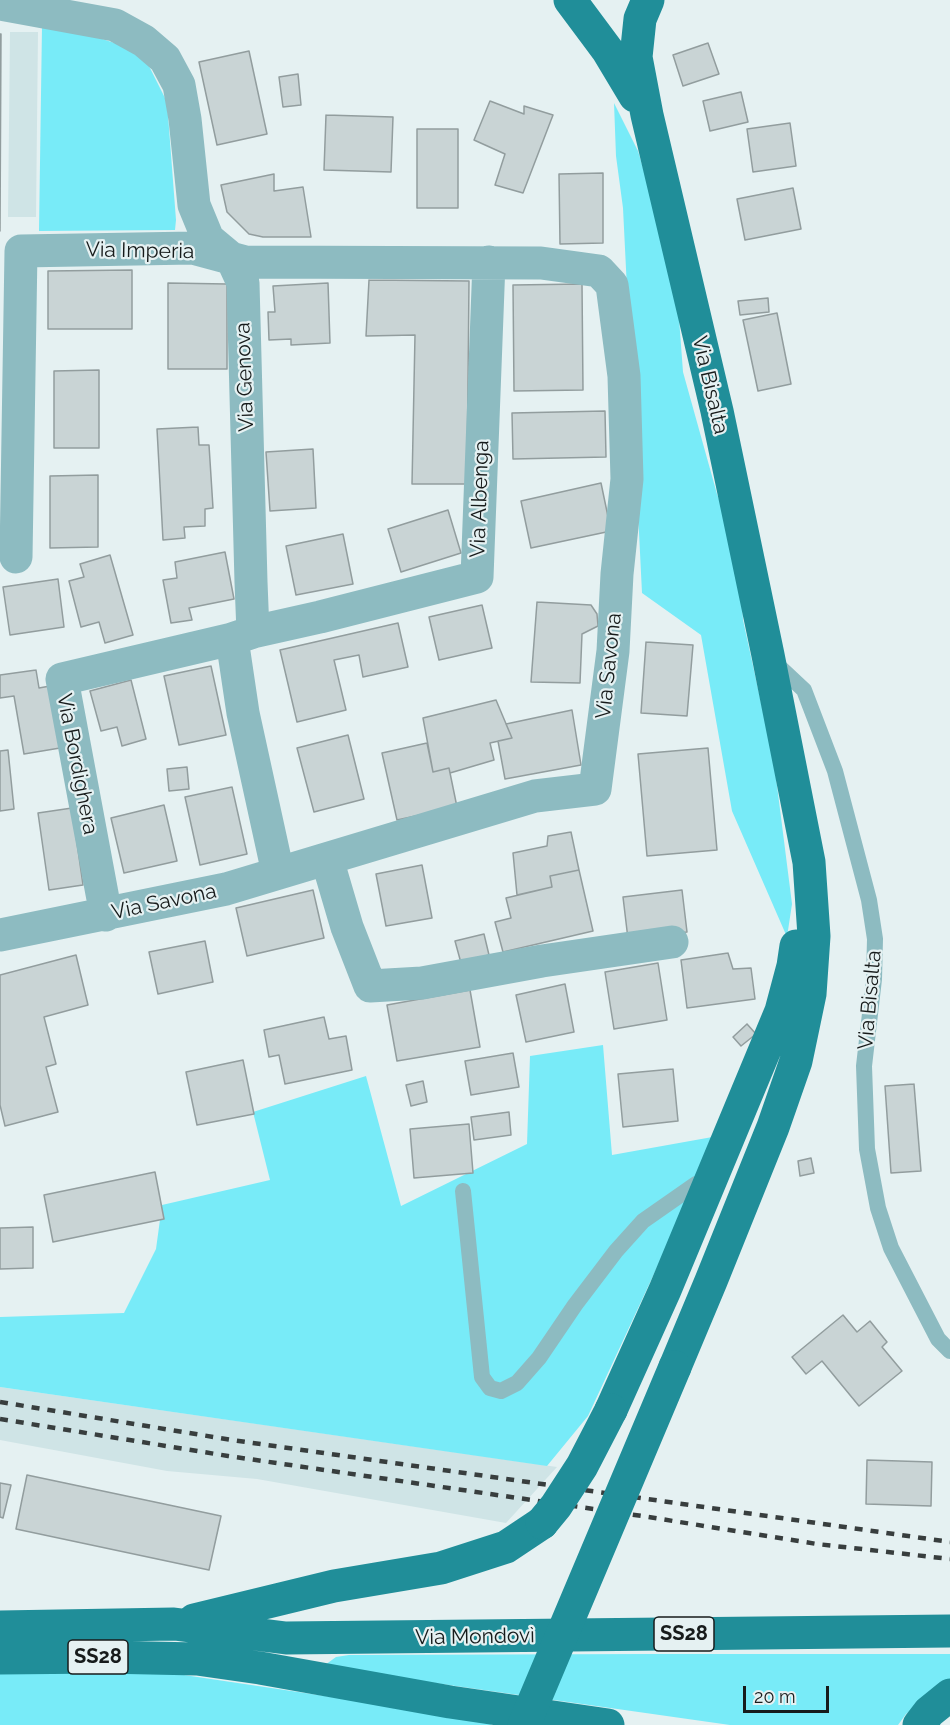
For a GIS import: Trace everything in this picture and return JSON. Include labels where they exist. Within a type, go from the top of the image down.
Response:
[{"type":"main road","name":"Via Bisalta","points":[[570,0],[608,51],[647,115]]},
{"type":"main road","name":"Via Bisalta","points":[[648,0],[640,20],[636,57],[647,115],[717,411],[809,862]]},
{"type":"main road","points":[[174,1624],[334,1586],[441,1568],[506,1547],[542,1523],[582,1466],[611,1410],[665,1290],[781,1011],[793,966],[809,862]]},
{"type":"main road","points":[[524,1725],[711,1281],[796,1061],[810,994],[814,936],[809,862]]},
{"type":"main road","name":"Via Mondovì","points":[[0,1627],[174,1624],[286,1638],[950,1631]]},
{"type":"main road","name":"SS28","points":[[0,1658],[104,1656],[196,1659],[286,1638]]},
{"type":"main road","points":[[196,1659],[260,1668],[450,1702],[608,1725]]},
{"type":"main road","points":[[918,1725],[929,1712],[950,1695]]},
{"type":"street","name":"Via Genova","points":[[0,4],[115,25],[144,41],[165,59],[179,84],[194,205],[208,239],[232,259],[243,283],[250,582],[243,635],[243,713],[278,873]]},
{"type":"street","name":"Via Imperia","points":[[16,557],[21,250],[193,248],[245,262],[541,263],[599,271]]},
{"type":"street","name":"Via Albenga","points":[[243,635],[477,577],[489,262]]},
{"type":"street","name":"Via Savona","points":[[0,935],[226,889],[535,796],[595,789],[613,651],[617,574],[627,479],[624,376],[612,285],[599,271]]},
{"type":"street","name":"Via Bordighera","points":[[106,915],[62,679],[243,635]]},
{"type":"street","points":[[327,859],[347,927],[370,986],[422,983],[542,961],[672,942]]},
{"type":"lane","name":"Via Bisalta","points":[[768,656],[804,690],[835,771],[869,900],[875,939],[874,979],[864,1066],[867,1149],[878,1209],[891,1248],[938,1339],[950,1351]]},
{"type":"lane","points":[[463,1191],[482,1377],[490,1388],[501,1391],[517,1383],[539,1358],[616,1251],[643,1221],[696,1184],[711,1180]]},
{"type":"shaded area","points":[[42,26],[84,33],[142,52],[167,102],[175,230],[39,231]]},
{"type":"shaded area","points":[[10,32],[38,32],[36,217],[8,217]]},
{"type":"shaded area","points":[[614,103],[638,151],[676,278],[683,372],[717,494],[739,551],[743,620],[774,762],[792,904],[787,937],[732,811],[701,635],[642,593],[623,208],[616,156]]},
{"type":"shaded area","points":[[603,1045],[612,1155],[718,1136],[588,1416],[547,1466],[0,1387],[0,1317],[124,1313],[156,1249],[162,1205],[270,1180],[253,1112],[366,1076],[401,1206],[527,1144],[530,1056]]},
{"type":"shaded area","points":[[0,1387],[557,1467],[506,1523],[257,1479],[167,1471],[0,1440]]},
{"type":"shaded area","points":[[950,1654],[950,1680],[906,1714],[898,1725],[730,1725],[343,1670],[325,1665],[336,1657],[349,1655]]},
{"type":"shaded area","points":[[122,1670],[184,1675],[493,1721],[491,1725],[0,1725],[0,1673]]},
{"type":"building","points":[[0,34],[1,34],[0,231]]},
{"type":"building","points":[[708,43],[719,74],[683,86],[673,55]]},
{"type":"building","points":[[249,51],[267,134],[217,145],[199,62]]},
{"type":"building","points":[[298,74],[301,105],[283,107],[279,77]]},
{"type":"building","points":[[741,92],[748,122],[710,131],[703,101]]},
{"type":"building","points":[[490,101],[524,114],[524,106],[553,115],[523,193],[495,185],[505,154],[474,140]]},
{"type":"building","points":[[326,115],[393,117],[391,172],[324,170]]},
{"type":"building","points":[[790,123],[796,166],[753,172],[747,129]]},
{"type":"building","points":[[417,129],[458,129],[458,208],[417,208]]},
{"type":"building","points":[[603,173],[603,243],[560,244],[559,174]]},
{"type":"building","points":[[274,174],[274,191],[303,187],[311,237],[263,237],[249,234],[227,212],[221,185]]},
{"type":"building","points":[[793,188],[801,229],[745,240],[737,199]]},
{"type":"building","points":[[132,270],[132,329],[48,329],[48,271]]},
{"type":"building","points":[[369,280],[469,281],[467,484],[412,484],[415,335],[366,336]]},
{"type":"building","points":[[168,283],[227,284],[227,369],[168,369]]},
{"type":"building","points":[[328,283],[330,343],[291,345],[291,339],[269,340],[268,312],[275,312],[273,286]]},
{"type":"building","points":[[582,284],[583,390],[514,391],[513,285]]},
{"type":"building","points":[[768,298],[769,312],[740,315],[738,301]]},
{"type":"building","points":[[777,313],[791,384],[758,391],[743,320]]},
{"type":"building","points":[[99,370],[99,448],[54,448],[54,371]]},
{"type":"building","points":[[605,411],[606,457],[513,459],[512,413]]},
{"type":"building","points":[[198,427],[199,445],[209,445],[213,508],[205,509],[205,526],[184,527],[185,538],[163,540],[157,429]]},
{"type":"building","points":[[313,449],[316,508],[270,511],[266,452]]},
{"type":"building","points":[[98,475],[98,547],[50,548],[50,476]]},
{"type":"building","points":[[601,483],[611,531],[531,548],[521,501]]},
{"type":"building","points":[[448,510],[461,553],[401,572],[388,529]]},
{"type":"building","points":[[343,534],[353,584],[296,595],[286,546]]},
{"type":"building","points":[[225,552],[234,599],[189,608],[192,620],[171,623],[163,580],[177,578],[175,562]]},
{"type":"building","points":[[110,555],[133,635],[105,643],[99,622],[81,627],[69,581],[84,577],[80,564]]},
{"type":"building","points":[[58,579],[64,627],[10,635],[3,587]]},
{"type":"building","points":[[537,602],[591,605],[597,614],[598,626],[582,634],[580,683],[531,682]]},
{"type":"building","points":[[482,605],[492,648],[439,660],[429,617]]},
{"type":"building","points":[[398,623],[408,667],[363,677],[359,655],[334,660],[346,710],[297,722],[280,650]]},
{"type":"building","points":[[646,642],[693,645],[687,716],[641,713]]},
{"type":"building","points":[[211,666],[226,735],[179,745],[164,676]]},
{"type":"building","points":[[36,670],[39,688],[50,686],[60,748],[24,754],[14,696],[0,698],[0,675]]},
{"type":"building","points":[[131,680],[146,739],[122,746],[117,727],[101,731],[90,691]]},
{"type":"building","points":[[496,700],[512,738],[490,743],[494,760],[450,773],[449,768],[433,772],[423,718]]},
{"type":"building","points":[[572,710],[581,765],[505,779],[498,741],[512,738],[506,724]]},
{"type":"building","points":[[348,735],[364,799],[314,812],[297,748]]},
{"type":"building","points":[[427,743],[433,772],[449,768],[457,807],[397,820],[382,753]]},
{"type":"building","points":[[708,748],[717,850],[647,856],[638,754]]},
{"type":"building","points":[[8,750],[14,809],[0,811],[0,751]]},
{"type":"building","points":[[187,767],[189,789],[169,791],[167,769]]},
{"type":"building","points":[[232,787],[247,854],[200,865],[185,797]]},
{"type":"building","points":[[164,805],[177,861],[124,873],[111,818]]},
{"type":"building","points":[[72,808],[83,885],[49,890],[38,813]]},
{"type":"building","points":[[571,832],[579,870],[550,876],[552,887],[517,895],[513,853],[547,846],[548,836]]},
{"type":"building","points":[[422,865],[432,918],[386,926],[376,874]]},
{"type":"building","points":[[579,870],[593,931],[503,952],[495,922],[511,918],[506,898],[552,887],[550,876]]},
{"type":"building","points":[[313,890],[324,938],[247,956],[236,908]]},
{"type":"building","points":[[682,890],[687,932],[628,939],[623,897]]},
{"type":"building","points":[[484,934],[489,955],[461,963],[455,941]]},
{"type":"building","points":[[205,941],[213,982],[158,994],[149,952]]},
{"type":"building","points":[[728,953],[733,969],[751,968],[755,999],[687,1008],[681,960]]},
{"type":"building","points":[[76,955],[88,1005],[44,1017],[56,1064],[46,1067],[58,1112],[5,1126],[0,1105],[0,975]]},
{"type":"building","points":[[658,963],[667,1020],[614,1029],[605,972]]},
{"type":"building","points":[[565,984],[574,1032],[526,1042],[516,995]]},
{"type":"building","points":[[470,990],[480,1047],[397,1061],[387,1005]]},
{"type":"building","points":[[324,1017],[329,1039],[346,1036],[352,1070],[285,1084],[279,1055],[269,1057],[264,1030]]},
{"type":"building","points":[[747,1024],[756,1034],[741,1046],[733,1037]]},
{"type":"building","points":[[513,1053],[519,1087],[471,1095],[465,1061]]},
{"type":"building","points":[[243,1060],[254,1114],[197,1125],[186,1072]]},
{"type":"building","points":[[673,1069],[678,1121],[623,1127],[618,1074]]},
{"type":"building","points":[[423,1081],[427,1102],[411,1106],[406,1085]]},
{"type":"building","points":[[914,1084],[921,1171],[891,1173],[885,1086]]},
{"type":"building","points":[[509,1112],[511,1135],[474,1140],[471,1117]]},
{"type":"building","points":[[469,1124],[473,1173],[414,1178],[410,1129]]},
{"type":"building","points":[[811,1158],[814,1173],[800,1176],[798,1161]]},
{"type":"building","points":[[155,1172],[164,1219],[53,1242],[44,1195]]},
{"type":"building","points":[[33,1227],[33,1268],[0,1269],[0,1228]]},
{"type":"building","points":[[843,1315],[857,1332],[870,1321],[887,1342],[882,1347],[902,1371],[859,1406],[822,1361],[806,1374],[792,1357]]},
{"type":"building","points":[[867,1460],[932,1462],[931,1506],[866,1504]]},
{"type":"building","points":[[27,1475],[221,1516],[209,1570],[16,1529]]},
{"type":"building","points":[[0,1483],[11,1485],[3,1518],[0,1517]]},
{"type":"railway","points":[[0,1402],[232,1440],[950,1542]]},
{"type":"railway","points":[[0,1419],[228,1456],[642,1516],[817,1544],[950,1559]]}]
